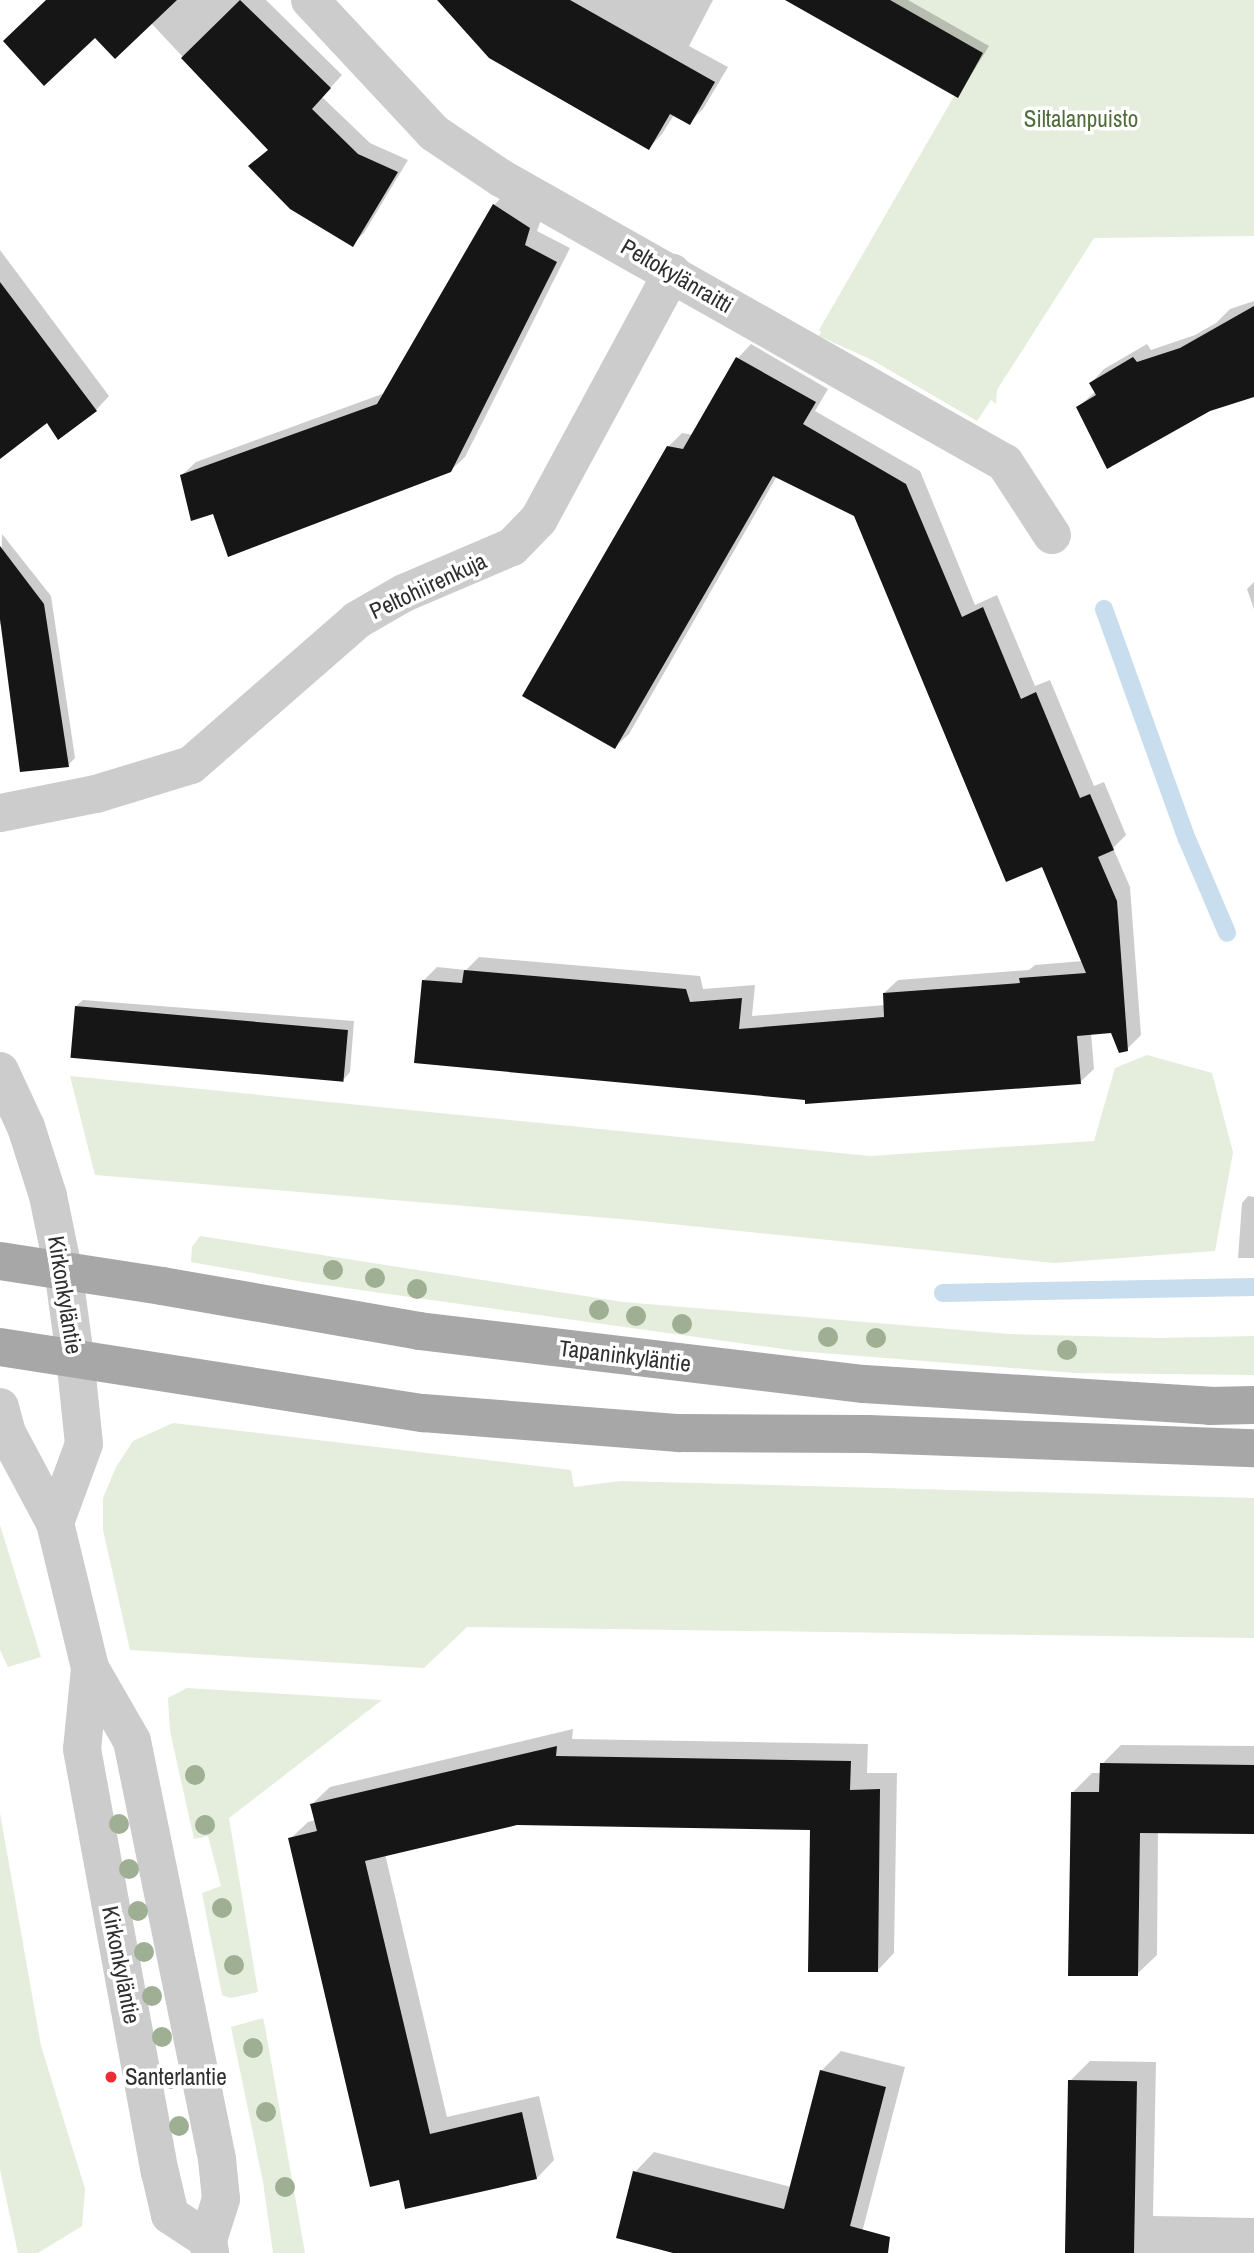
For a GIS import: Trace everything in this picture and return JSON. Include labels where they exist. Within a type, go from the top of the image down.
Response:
[{"type":"main road","name":"Tapaninkyläntie","points":[[0,1261],[63,1269],[419,1331],[864,1384],[1210,1406],[1254,1405]]},
{"type":"main road","points":[[0,1347],[450,1415],[679,1433],[868,1434],[1254,1448]]},
{"type":"street","name":"Peltokylänraitti","points":[[310,0],[434,134],[501,178],[1004,463],[1052,535]]},
{"type":"street","name":"Peltohiirenkuja","points":[[0,813],[96,794],[191,765],[357,620],[404,593],[512,547],[539,519],[671,272]]},
{"type":"street","name":"Kirkonkyläntie","points":[[0,1071],[30,1139],[48,1196],[63,1269],[75,1357],[84,1444],[55,1523]]},
{"type":"street","name":"Kirkonkyläntie","points":[[0,1407],[7,1433],[55,1523],[90,1668],[132,1741],[217,2159],[221,2199],[209,2247],[170,2215],[160,2172],[82,1749],[90,1668]]},
{"type":"street","points":[[172,2253],[209,2247]]},
{"type":"green space","name":"Siltalanpuisto","points":[[887,0],[1254,0],[1254,236],[1094,238],[997,390],[996,404],[991,400],[977,421],[872,360],[819,336],[819,330],[979,53]]},
{"type":"green space","points":[[1147,1055],[1212,1073],[1233,1152],[1215,1251],[1054,1263],[632,1220],[95,1175],[70,1076],[870,1156],[1094,1141],[1115,1068]]},
{"type":"green space","points":[[200,1236],[623,1302],[1010,1334],[1159,1338],[1254,1336],[1254,1375],[1075,1373],[797,1351],[303,1282],[191,1262],[192,1247]]},
{"type":"green space","points":[[173,1423],[571,1470],[574,1487],[620,1481],[1254,1498],[1254,1638],[467,1627],[424,1668],[130,1650],[103,1530],[103,1498],[116,1467],[133,1441]]},
{"type":"green space","points":[[0,1525],[41,1657],[8,1667],[0,1650]]},
{"type":"green space","points":[[187,1688],[382,1700],[229,1818],[258,1992],[231,1998],[222,1995],[202,1893],[221,1886],[208,1836],[194,1839],[170,1731],[168,1698]]},
{"type":"green space","points":[[0,1813],[41,2046],[85,2189],[82,2226],[38,2253],[18,2253],[0,2170]]},
{"type":"green space","points":[[263,2018],[305,2253],[273,2253],[263,2182],[231,2027]]},
{"type":"building","points":[[46,0],[177,0],[115,59],[95,38],[44,86],[3,41]]},
{"type":"building","points":[[240,0],[331,88],[312,109],[358,154],[398,172],[353,247],[290,209],[248,166],[268,150],[181,58]]},
{"type":"building","points":[[437,0],[570,0],[715,82],[690,125],[670,114],[649,150],[489,58]]},
{"type":"building","points":[[785,0],[890,0],[983,53],[958,98]]},
{"type":"building","points":[[493,204],[530,228],[525,245],[557,262],[451,472],[228,557],[213,514],[191,521],[180,475],[377,404]]},
{"type":"building","points":[[0,282],[97,411],[58,440],[47,423],[0,459]]},
{"type":"building","points":[[1254,306],[1254,397],[1210,411],[1107,469],[1076,407],[1096,395],[1089,383],[1133,357],[1137,362],[1180,348]]},
{"type":"building","points":[[736,357],[816,402],[803,424],[906,484],[962,617],[983,607],[1021,699],[1036,692],[1080,798],[1090,794],[1114,850],[1098,857],[1117,901],[1128,1051],[1119,1053],[1111,1033],[1077,1036],[1081,1084],[805,1104],[805,1100],[414,1063],[422,980],[462,983],[464,970],[686,989],[690,1002],[742,998],[739,1029],[884,1017],[883,993],[1020,983],[1019,978],[1086,973],[1042,867],[1006,882],[854,516],[773,476],[615,749],[522,696],[667,446],[683,449]]},
{"type":"building","points":[[0,546],[44,604],[69,767],[20,772],[0,619]]},
{"type":"building","points":[[75,1006],[348,1030],[343,1082],[70,1058]]},
{"type":"building","points":[[557,1746],[556,1756],[851,1761],[850,1790],[880,1789],[878,1972],[808,1972],[810,1830],[517,1825],[365,1861],[430,2134],[522,2112],[537,2179],[405,2209],[399,2180],[370,2187],[288,1838],[317,1831],[310,1804]]},
{"type":"building","points":[[1100,1763],[1254,1765],[1254,1834],[1140,1833],[1138,1976],[1068,1976],[1071,1792],[1099,1792]]},
{"type":"building","points":[[820,2070],[886,2087],[850,2226],[890,2237],[888,2253],[673,2253],[616,2238],[633,2171],[784,2209]]},
{"type":"building","points":[[1068,2080],[1137,2081],[1134,2253],[1065,2253]]},
{"type":"waterway","points":[[1104,609],[1187,839],[1227,933]]},
{"type":"waterway","points":[[943,1293],[1254,1287]]},
{"type":"place","name":"Santerlantie","points":[[111,2077]]}]
